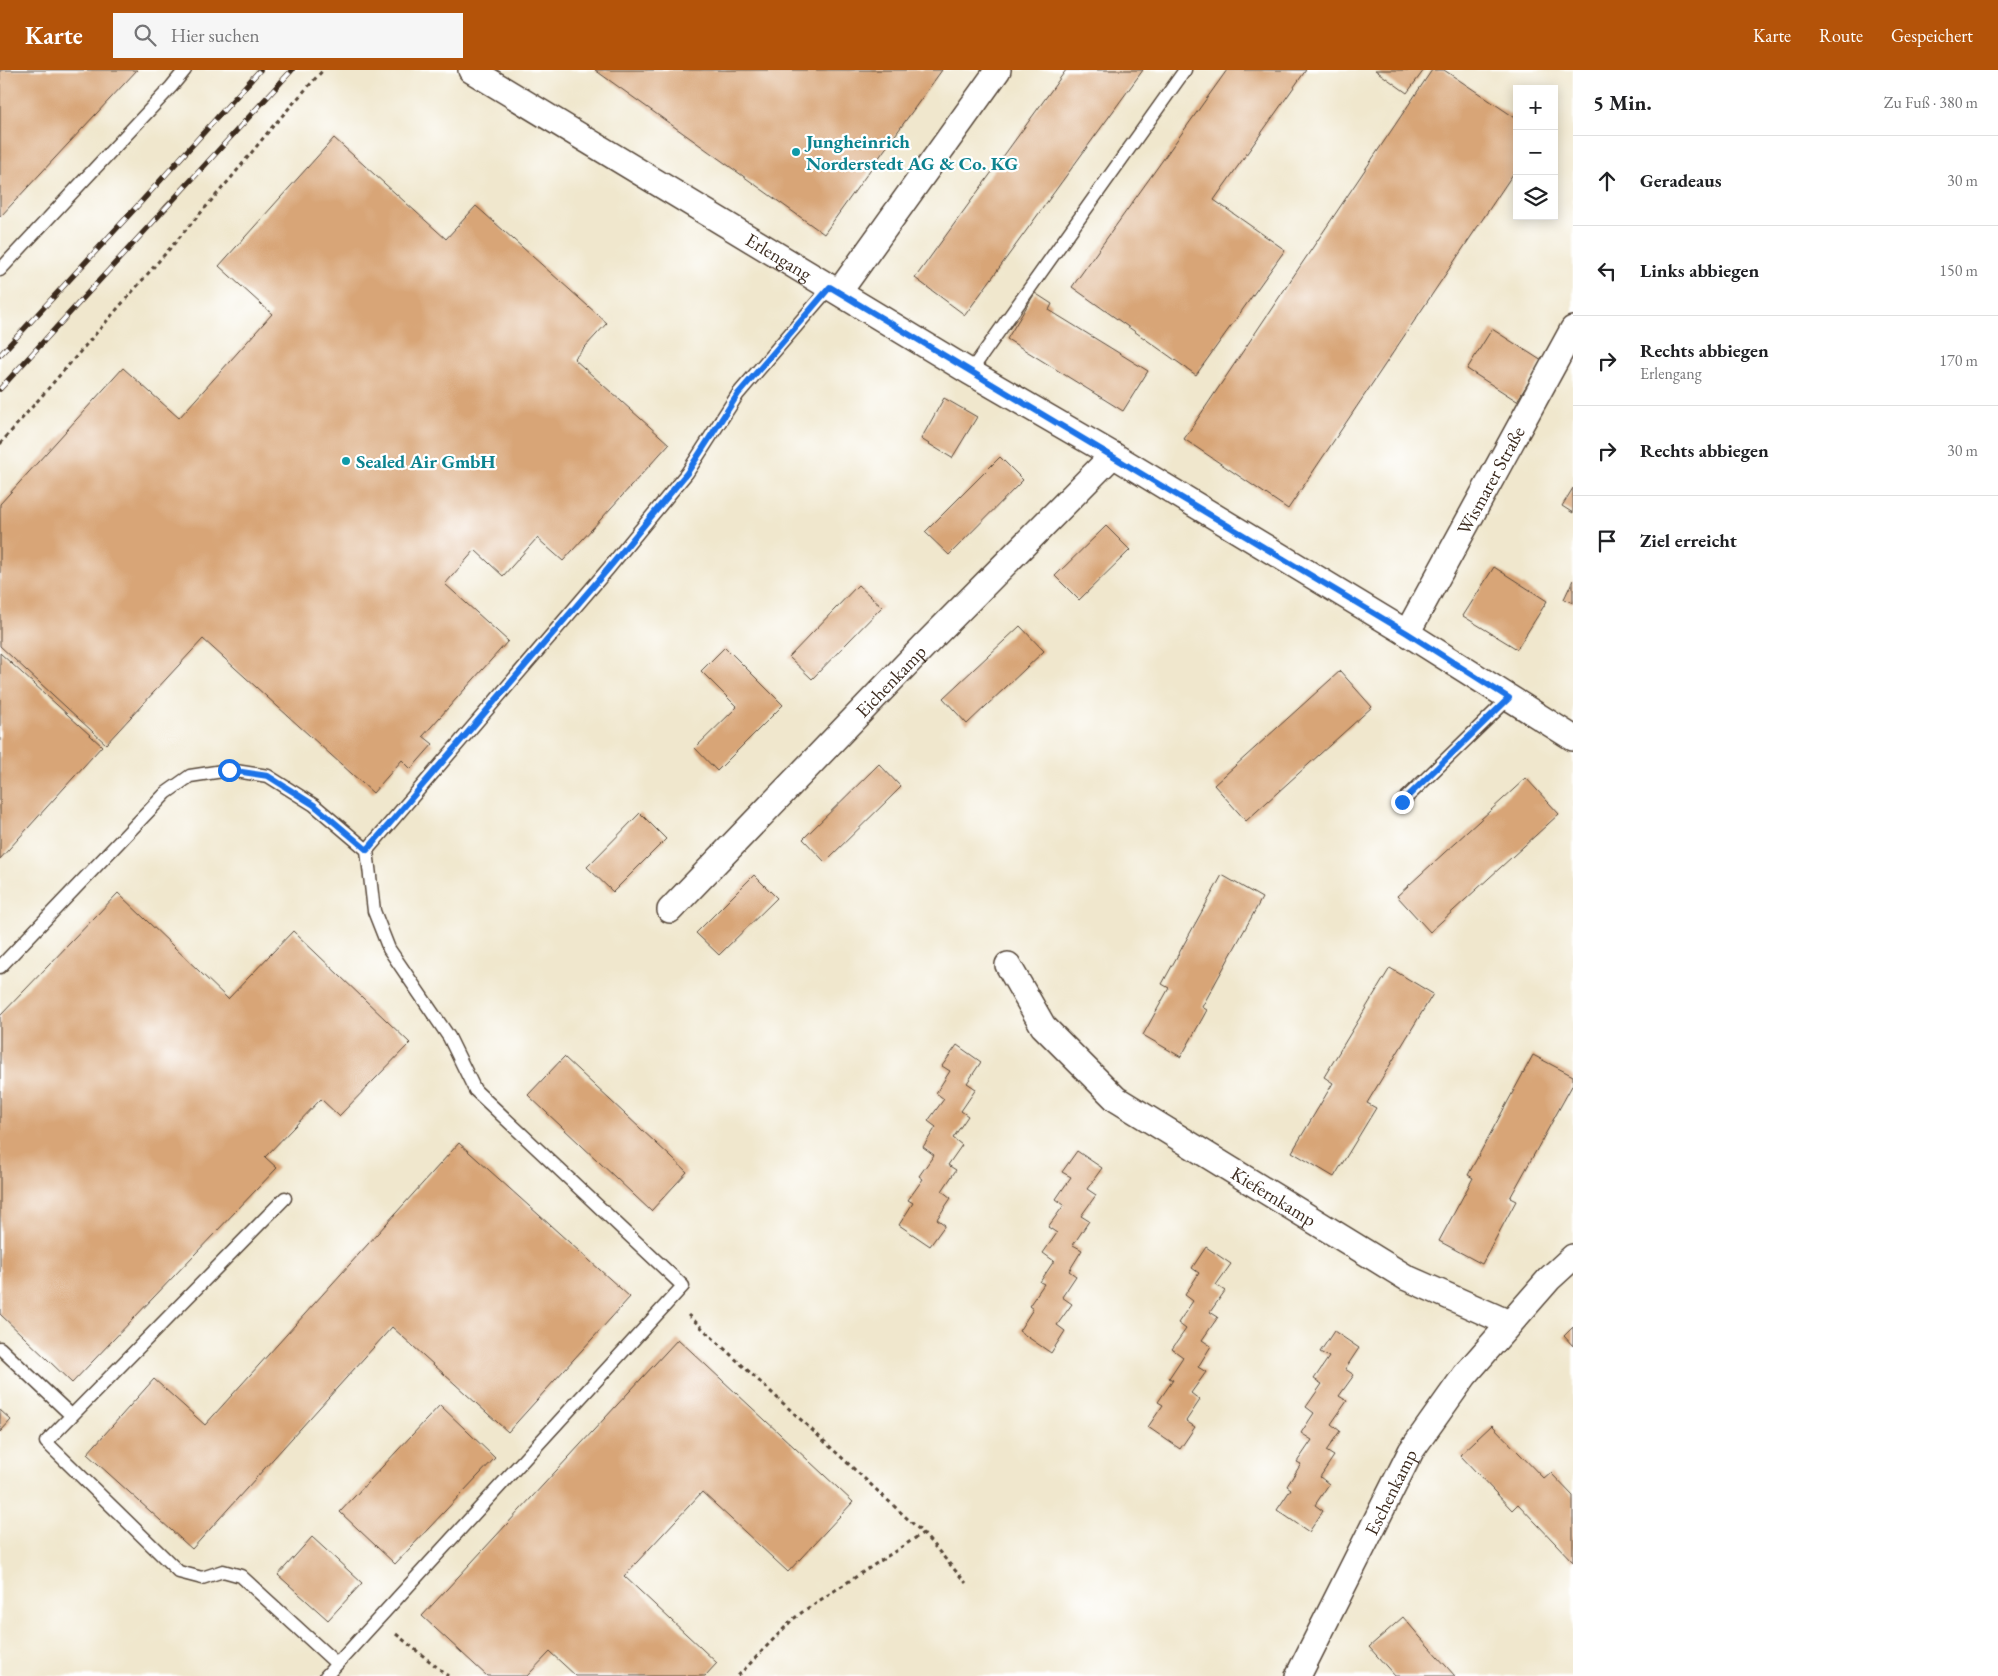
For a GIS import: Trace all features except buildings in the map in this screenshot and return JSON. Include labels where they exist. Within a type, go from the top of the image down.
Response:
[{"type":"street","name":"Erlengang","points":[[471,70],[970,372],[1407,633],[1573,738]]},
{"type":"street","points":[[835,290],[998,70]]},
{"type":"street","name":"Wismarer Straße","points":[[1407,633],[1573,329]]},
{"type":"street","name":"Eichenkamp","points":[[670,910],[924,646],[1113,456]]},
{"type":"street","name":"Kiefernkamp","points":[[1008,964],[1043,1026],[1116,1099],[1407,1278],[1509,1323]]},
{"type":"street","points":[[1509,1323],[1549,1279],[1573,1257]]},
{"type":"street","name":"Eschenkamp","points":[[1298,1676],[1411,1451],[1465,1375],[1509,1323]]},
{"type":"lane","points":[[0,270],[185,70]]},
{"type":"lane","points":[[970,372],[1185,70]]},
{"type":"lane","points":[[367,850],[602,576],[687,473],[738,394],[835,290]]},
{"type":"lane","points":[[1402,802],[1509,698]]},
{"type":"lane","points":[[0,967],[166,793],[190,776],[229,770],[268,776],[314,805],[367,850],[374,911],[389,949],[449,1038],[475,1090],[683,1286],[326,1676]]},
{"type":"lane","points":[[285,1198],[46,1442],[178,1572],[202,1578],[223,1571],[242,1576],[337,1664]]},
{"type":"lane","points":[[0,1348],[71,1415]]},
{"type":"path","points":[[0,444],[323,70]]},
{"type":"path","points":[[671,1299],[923,1533],[966,1582]]},
{"type":"path","points":[[738,1676],[798,1615],[923,1533]]},
{"type":"path","points":[[378,1619],[448,1676]]},
{"type":"railway","points":[[0,355],[260,70]]},
{"type":"railway","points":[[0,389],[292,70]]},
{"type":"place","name":"Jungheinrich Norderstedt AG & Co. KG","points":[[796,152]]},
{"type":"place","name":"Sealed Air GmbH","points":[[346,461]]},
{"type":"route","points":[[229,770],[268,776],[314,805],[367,850],[608,569],[687,473],[738,394],[830,287],[1407,633],[1509,698],[1402,802]]}]
